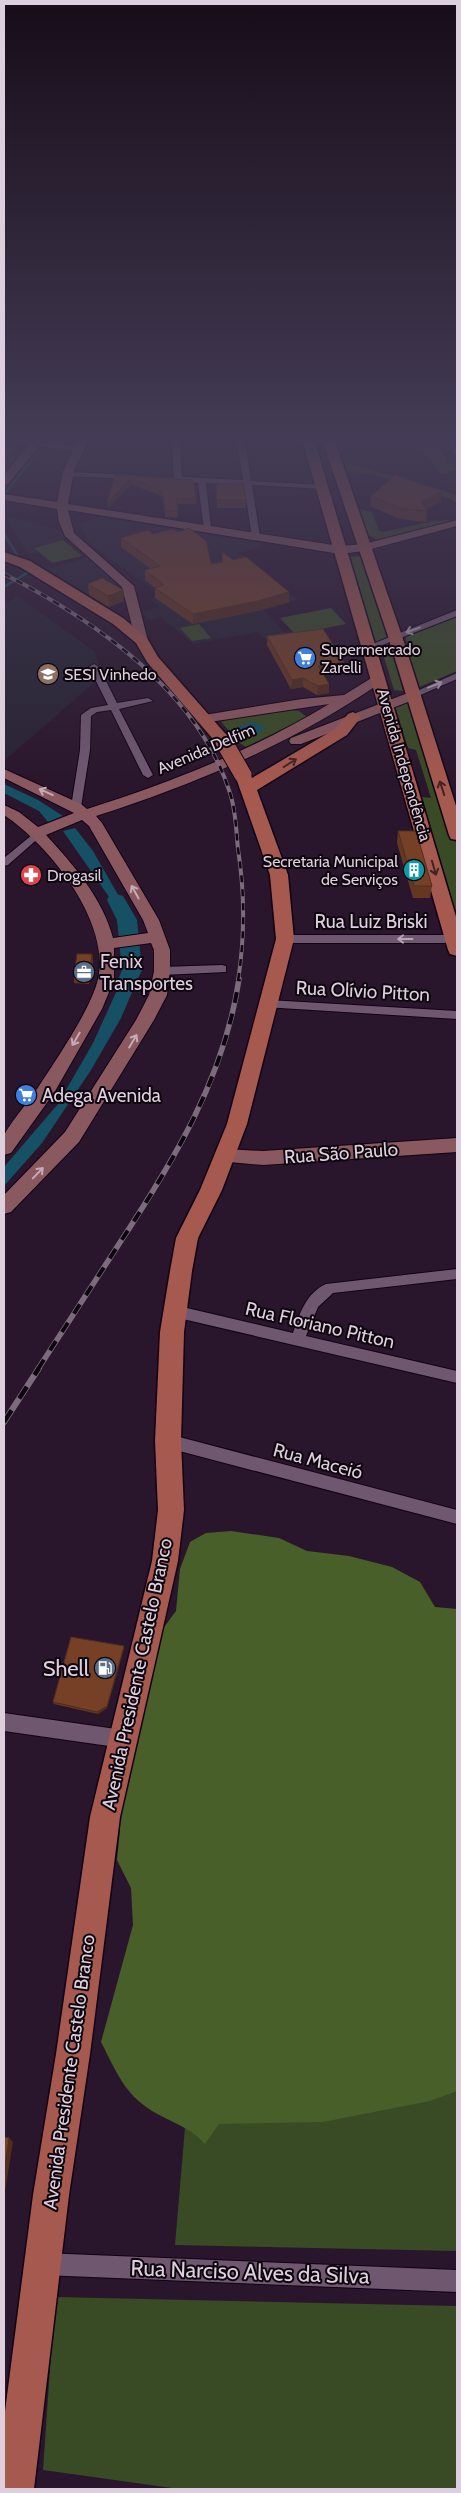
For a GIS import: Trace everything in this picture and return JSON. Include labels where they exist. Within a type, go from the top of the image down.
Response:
[{"type":"main road","name":"Avenida Independência","points":[[366,552],[457,835]]},
{"type":"main road","name":"Avenida Independência","points":[[340,553],[392,720],[456,941]]},
{"type":"main road","name":"Avenida Presidente Castelo Branco","points":[[4,556],[25,564],[118,621],[142,641],[152,659],[224,742],[246,782],[279,875],[285,939],[248,1085],[225,1156],[187,1238],[174,1311],[168,1441],[171,1510],[165,1560],[105,1817],[42,2264],[14,2489]]},
{"type":"main road","points":[[118,621],[128,621],[135,617]]},
{"type":"main road","points":[[378,678],[389,691],[412,695]]},
{"type":"main road","points":[[246,782],[341,732],[360,714],[392,720]]},
{"type":"street","points":[[90,552],[128,586],[142,641]]},
{"type":"street","points":[[336,552],[345,552]]},
{"type":"street","points":[[369,647],[457,613]]},
{"type":"street","points":[[94,667],[148,775]]},
{"type":"street","points":[[412,695],[457,676]]},
{"type":"street","name":"Avenida Delfim","points":[[43,836],[79,813],[194,774],[263,745],[348,699],[378,678]]},
{"type":"street","name":"Avenida Delfim","points":[[100,830],[108,819],[386,703],[412,695]]},
{"type":"street","points":[[203,719],[348,699]]},
{"type":"street","points":[[79,813],[86,715],[94,710],[148,701]]},
{"type":"street","points":[[284,707],[305,711],[310,721]]},
{"type":"street","points":[[4,773],[79,813],[100,830],[162,950],[162,971],[158,995],[146,1020],[72,1137],[4,1207]]},
{"type":"street","points":[[4,809],[43,836],[96,910],[106,944],[107,975],[93,1009],[46,1092],[26,1122],[4,1148]]},
{"type":"street","points":[[4,863],[18,850],[43,836]]},
{"type":"street","points":[[106,944],[155,937]]},
{"type":"street","name":"Rua Luiz Briski","points":[[285,939],[456,941]]},
{"type":"street","points":[[162,971],[222,969]]},
{"type":"street","name":"Rua Olívio Pitton","points":[[268,1004],[457,1015]]},
{"type":"street","name":"Rua São Paulo","points":[[225,1156],[263,1158],[457,1145]]},
{"type":"street","points":[[297,1341],[314,1297],[321,1291],[331,1288],[457,1274]]},
{"type":"street","name":"Rua Floriano Pitton","points":[[174,1311],[457,1377]]},
{"type":"street","name":"Rua Maceió","points":[[168,1441],[191,1449],[457,1517]]},
{"type":"street","points":[[4,1722],[123,1739]]},
{"type":"street","name":"Rua Narciso Alves da Silva","points":[[42,2264],[457,2281]]},
{"type":"shaded area","points":[[102,552],[241,552],[239,553],[298,600],[264,610],[287,636],[268,641],[257,632],[194,644],[160,617],[151,620],[141,613],[159,607],[150,599],[159,595]]},
{"type":"shaded area","points":[[89,557],[121,582],[87,594],[47,569]]},
{"type":"shaded area","name":"SESI Vinhedo","points":[[17,596],[95,652],[99,666],[88,667],[97,680],[4,761],[4,606]]},
{"type":"green space","points":[[39,552],[78,552],[82,556],[52,563]]},
{"type":"green space","points":[[364,556],[391,636],[376,642],[349,560],[351,557]]},
{"type":"green space","points":[[331,608],[346,624],[295,634],[280,618]]},
{"type":"green space","points":[[457,617],[457,671],[417,688],[406,637]]},
{"type":"green space","points":[[199,624],[211,638],[192,641],[180,628]]},
{"type":"green space","points":[[383,645],[391,647],[403,691],[394,690],[381,647]]},
{"type":"green space","points":[[411,701],[457,846],[457,916],[422,797],[431,798],[416,750],[408,748],[395,706]]},
{"type":"green space","points":[[292,710],[299,711],[307,717],[246,747],[238,742],[219,719]]},
{"type":"green space","points":[[231,1531],[279,1538],[307,1551],[349,1556],[392,1567],[420,1582],[435,1607],[457,1609],[457,2091],[430,2101],[323,2122],[219,2124],[205,2144],[191,2132],[157,2114],[134,2097],[118,2075],[101,2042],[133,1925],[131,1888],[117,1860],[120,1830],[112,1825],[159,1634],[176,1611],[180,1569],[190,1542],[206,1533]]},
{"type":"green space","points":[[200,1951],[457,2000],[457,2251],[175,2245]]},
{"type":"green space","points":[[55,2297],[457,2306],[457,2489],[179,2489],[43,2470]]},
{"type":"water","points":[[251,722],[260,724],[264,729],[258,734],[252,735],[239,732],[238,727]]},
{"type":"water","points":[[4,784],[38,800],[63,816],[48,822],[39,811],[4,793]]},
{"type":"water","points":[[75,828],[93,851],[137,928],[123,931],[114,904],[63,831]]},
{"type":"water","points":[[139,947],[139,976],[121,1018],[91,1070],[42,1143],[4,1186],[4,1167],[58,1104],[93,1043],[124,975],[123,948]]},
{"type":"building","points":[[141,552],[208,552],[211,564],[223,562],[222,552],[233,560],[246,557],[289,592],[258,601],[193,614],[155,588],[164,585],[145,570],[160,566]]},
{"type":"building","points":[[102,578],[123,590],[108,596],[88,584]]},
{"type":"building","name":"Supermercado Zarelli","points":[[323,629],[344,662],[318,666],[329,684],[318,686],[303,678],[292,680],[267,636]]},
{"type":"building","points":[[398,831],[416,831],[432,886],[414,886]]},
{"type":"building","name":"Fenix Transportes","points":[[77,954],[92,954],[89,977],[74,977]]},
{"type":"building","name":"Shell","points":[[71,1637],[124,1646],[107,1706],[97,1712],[53,1702]]},
{"type":"building","points":[[4,2137],[9,2138],[4,2172]]},
{"type":"waterway","points":[[16,552],[21,561]]},
{"type":"waterway","points":[[4,587],[27,573],[24,568]]},
{"type":"waterway","points":[[116,900],[127,920],[132,970],[128,980]]},
{"type":"railway","points":[[4,574],[73,613],[139,662],[168,691],[194,722],[215,756],[230,793],[235,814],[243,899],[242,948],[238,981]]},
{"type":"railway","points":[[38,1369],[139,1213],[194,1118],[222,1051],[232,1016],[239,979]]},
{"type":"railway","points":[[4,1422],[39,1368]]},
{"type":"place","name":"Supermercado Zarelli","points":[[305,658]]},
{"type":"place","name":"SESI Vinhedo","points":[[48,674]]},
{"type":"place","name":"Secretaria Municipal de Serviços","points":[[414,870]]},
{"type":"place","name":"Drogasil","points":[[31,875]]},
{"type":"place","name":"Fenix Transportes","points":[[84,972]]},
{"type":"place","name":"Adega Avenida","points":[[26,1095]]},
{"type":"place","name":"Shell","points":[[105,1668]]}]
